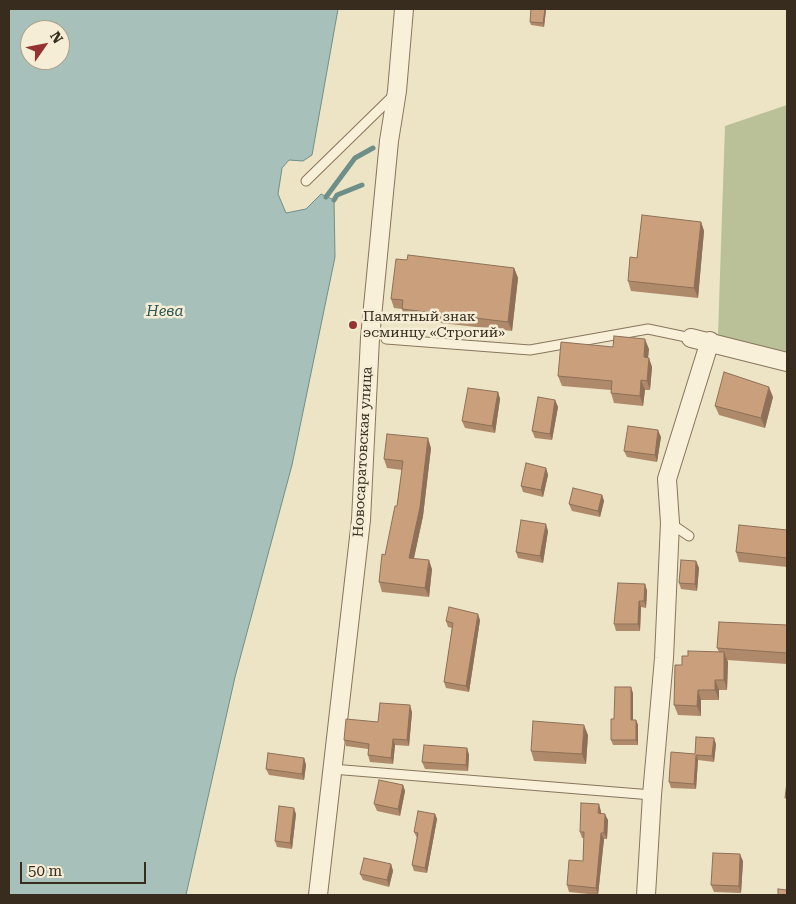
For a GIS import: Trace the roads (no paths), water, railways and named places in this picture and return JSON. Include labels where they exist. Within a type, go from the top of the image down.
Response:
[{"type":"street","name":"Новосаратовская улица","points":[[318,895],[361,520],[370,338],[404,9]]},
{"type":"street","points":[[691,338],[710,341],[787,362]]},
{"type":"street","points":[[646,895],[652,795],[664,658],[670,523],[667,479],[710,341]]},
{"type":"lane","points":[[306,181],[397,91]]},
{"type":"lane","points":[[386,339],[530,350],[648,329],[691,338]]},
{"type":"lane","points":[[670,523],[689,536]]},
{"type":"lane","points":[[332,769],[652,795]]},
{"type":"water","name":"Нева","points":[[9,9],[338,9],[312,155],[303,161],[289,160],[282,168],[278,194],[286,213],[306,209],[321,194],[334,200],[335,257],[292,465],[235,677],[186,895],[9,895]]},
{"type":"waterway","points":[[326,197],[355,158],[373,148]]},
{"type":"waterway","points":[[334,200],[337,195],[362,185]]},
{"type":"place","name":"Памятный знак эсминцу «Строгий»","points":[[353,325]]}]
